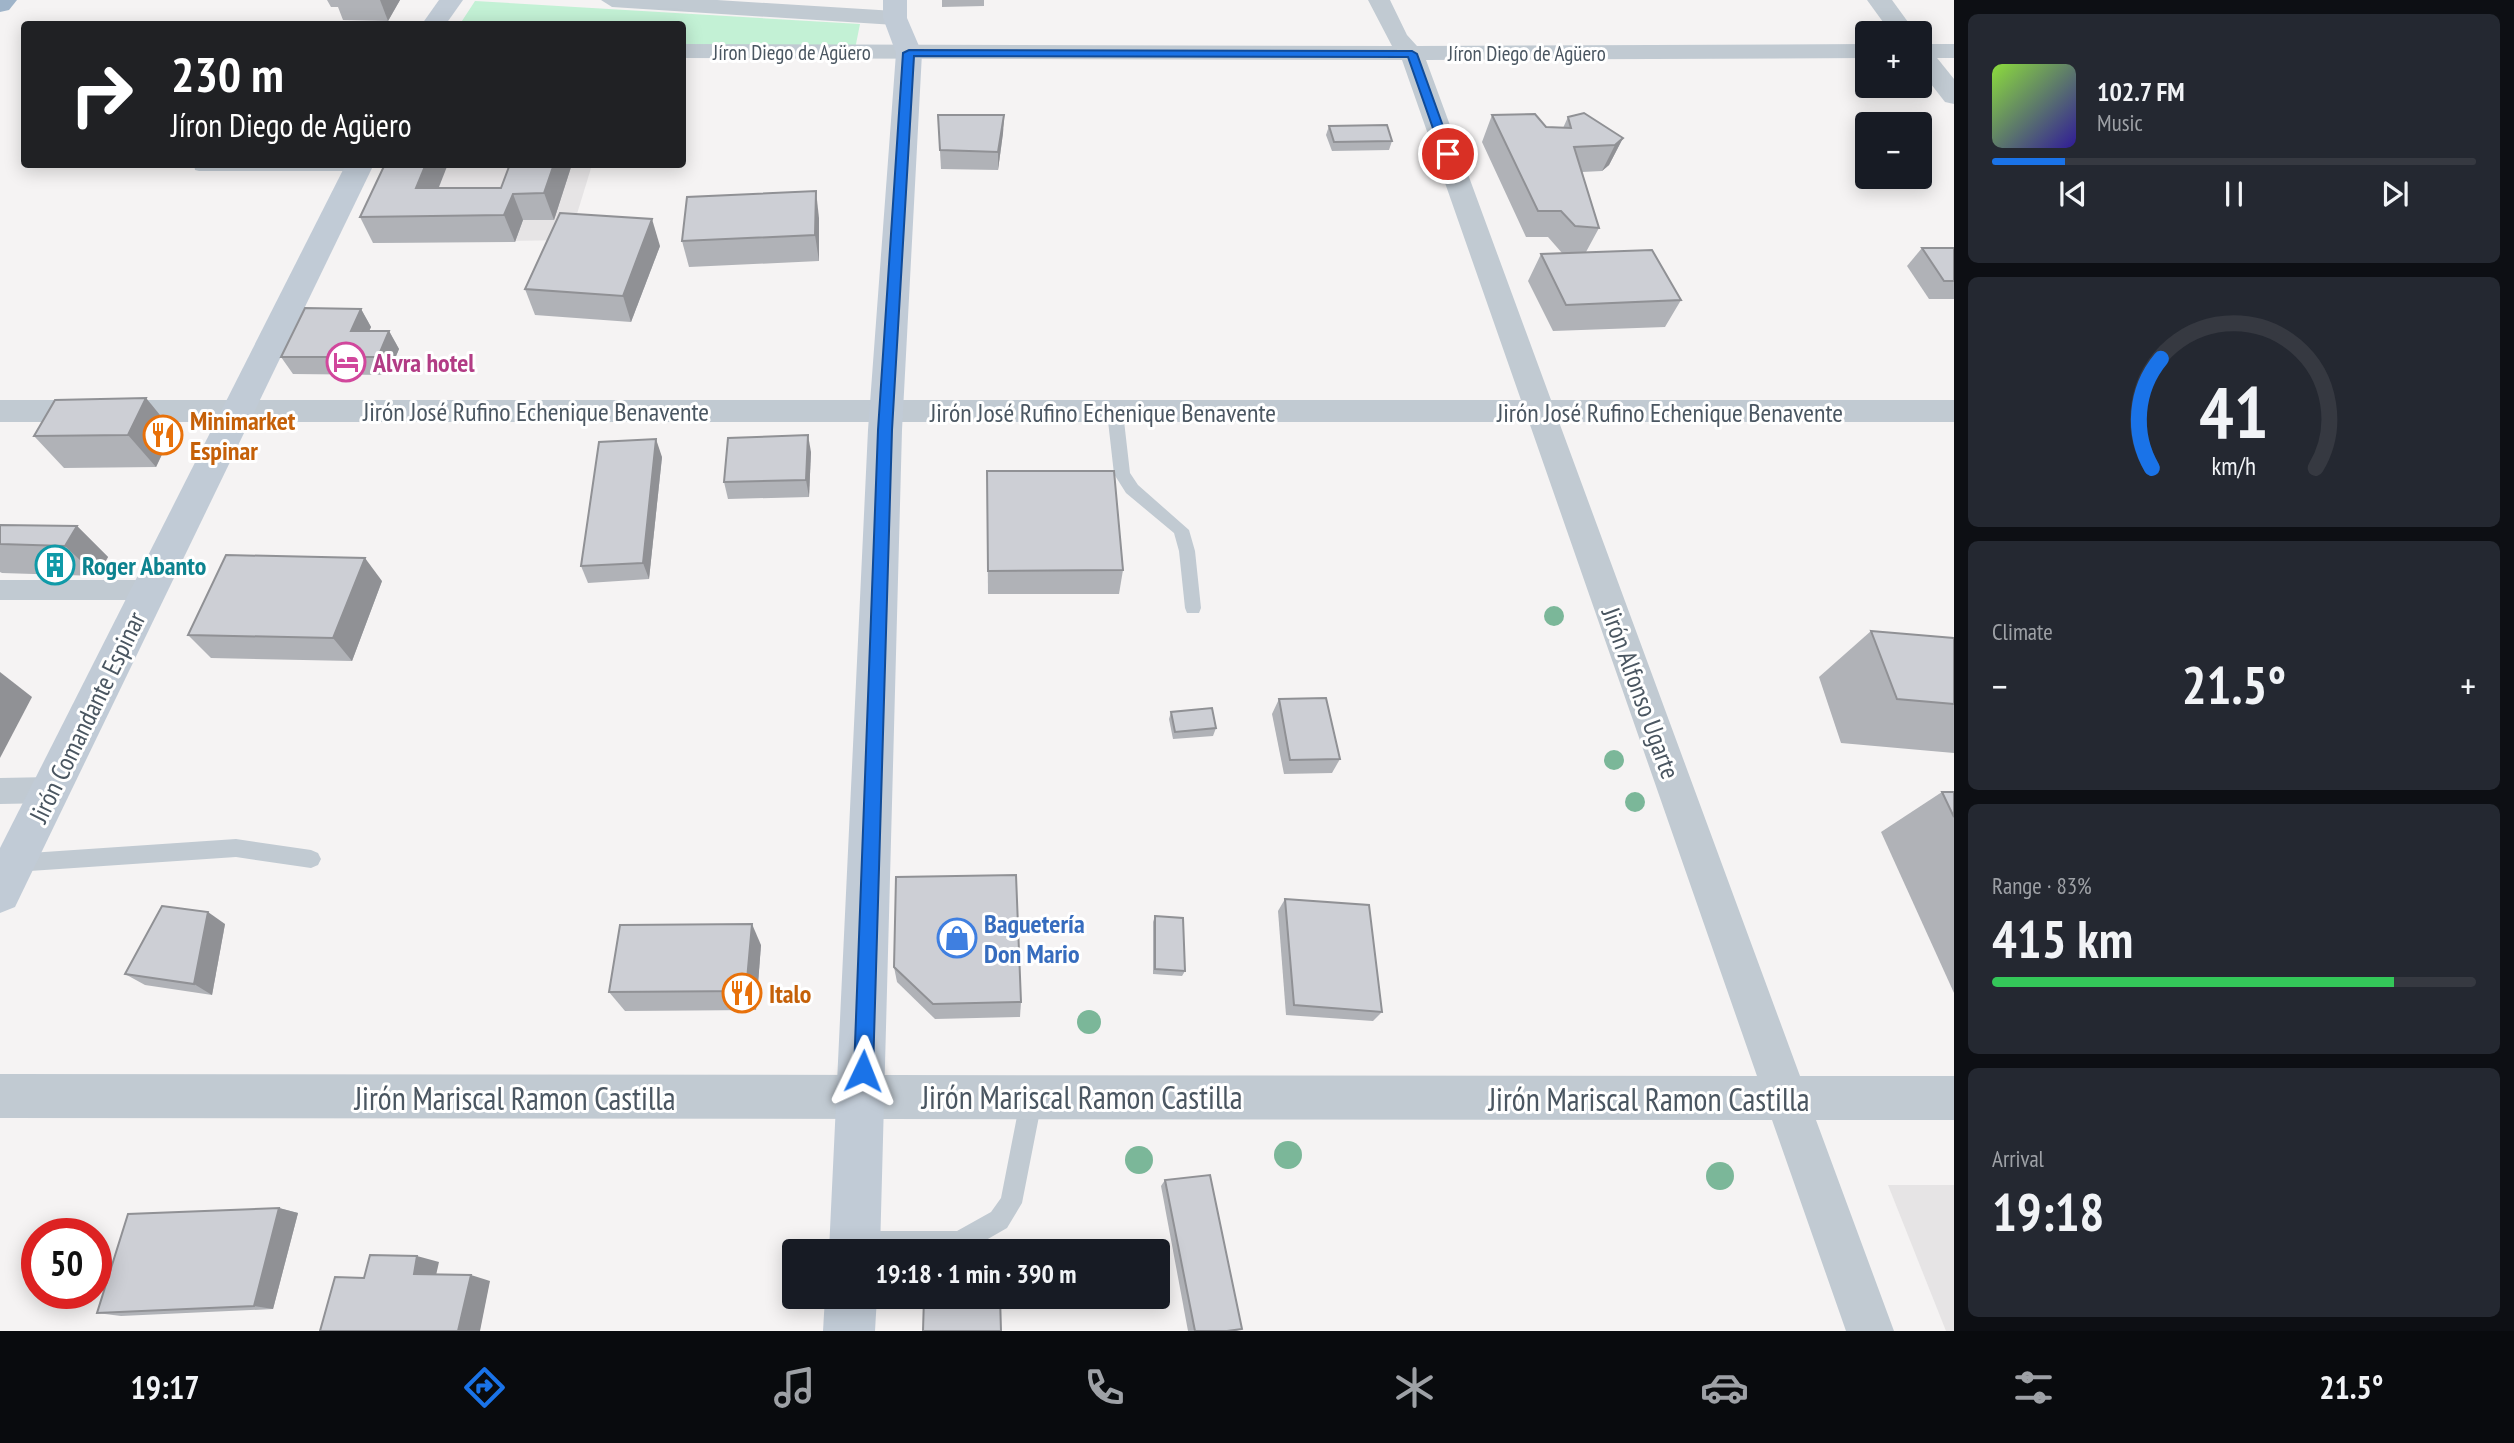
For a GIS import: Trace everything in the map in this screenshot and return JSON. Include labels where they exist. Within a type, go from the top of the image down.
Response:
[{"type":"highway","points":[[0,5],[5,0]]},
{"type":"main road","points":[[436,21],[451,0]]},
{"type":"main road","points":[[854,1239],[887,411],[909,53],[895,9]]},
{"type":"main road","name":"Jirón Comandante Espinar","points":[[7,878],[358,168]]},
{"type":"main road","points":[[849,1331],[850,1309]]},
{"type":"street","name":"Jíron Diego de Agüero","points":[[612,0],[895,9]]},
{"type":"street","name":"Jirón Alfonso Ugarte","points":[[1379,0],[1397,38],[1412,54],[1870,1331]]},
{"type":"street","points":[[1879,0],[1895,21]]},
{"type":"street","name":"Jíron Diego de Agüero","points":[[686,51],[1412,54],[1855,51]]},
{"type":"street","points":[[1932,52],[1954,51]]},
{"type":"street","points":[[1932,68],[1954,96]]},
{"type":"street","name":"Jirón José Rufino Echenique Benavente","points":[[0,411],[1954,411]]},
{"type":"street","points":[[0,590],[149,590]]},
{"type":"street","points":[[0,791],[51,790]]},
{"type":"street","name":"Jirón Mariscal Ramon Castilla","points":[[0,1096],[1032,1096],[1788,1100],[1954,1098]]},
{"type":"lane","points":[[1115,412],[1122,474],[1132,489],[1181,530],[1193,608]]},
{"type":"lane","points":[[7,878],[236,848],[312,859]]},
{"type":"lane","points":[[970,1239],[1007,1212],[1032,1096]]},
{"type":"shaded area","points":[[408,168],[591,168],[569,240],[373,243]]},
{"type":"shaded area","points":[[1888,1185],[1954,1185],[1954,1331],[1946,1331]]},
{"type":"green space","points":[[475,1],[860,24],[855,49],[686,47],[686,21],[462,21]]},
{"type":"building","points":[[1584,113],[1623,138],[1615,145],[1574,147],[1599,228],[1575,226],[1561,211],[1538,211],[1492,115],[1535,114],[1546,127],[1571,128],[1568,117]]},
{"type":"building","points":[[938,115],[1004,115],[998,152],[940,150]]},
{"type":"building","points":[[1387,125],[1392,141],[1334,142],[1329,126]]},
{"type":"building","points":[[383,168],[424,168],[416,188],[501,188],[508,168],[553,168],[544,193],[513,194],[504,215],[360,217]]},
{"type":"building","points":[[816,191],[815,235],[682,241],[687,197]]},
{"type":"building","points":[[560,213],[652,219],[623,296],[525,289]]},
{"type":"building","points":[[1922,248],[1954,248],[1954,281],[1944,281]]},
{"type":"building","points":[[1652,250],[1681,300],[1566,305],[1541,254]]},
{"type":"building","points":[[305,308],[361,309],[351,331],[389,331],[378,357],[281,357]]},
{"type":"building","points":[[146,398],[128,435],[34,436],[55,400]]},
{"type":"building","points":[[808,435],[806,480],[724,482],[728,438]]},
{"type":"building","points":[[656,439],[643,563],[581,566],[599,442]]},
{"type":"building","points":[[987,471],[1114,471],[1123,570],[988,571]]},
{"type":"building","points":[[0,525],[77,526],[65,546],[0,544]]},
{"type":"building","points":[[226,555],[365,558],[333,638],[188,635]]},
{"type":"building","points":[[1871,631],[1954,638],[1954,704],[1897,699]]},
{"type":"building","points":[[1326,698],[1340,759],[1290,760],[1279,699]]},
{"type":"building","points":[[1212,708],[1216,728],[1175,732],[1171,712]]},
{"type":"building","points":[[1942,792],[1954,792],[1954,817]]},
{"type":"building","name":"Baguetería Don Mario","points":[[1016,875],[1021,1002],[933,1004],[894,967],[896,877]]},
{"type":"building","points":[[1285,899],[1369,905],[1382,1012],[1294,1005]]},
{"type":"building","points":[[162,906],[208,912],[194,984],[125,974]]},
{"type":"building","points":[[1155,916],[1183,918],[1185,971],[1155,969]]},
{"type":"building","points":[[752,924],[746,991],[609,992],[620,925]]},
{"type":"building","points":[[1210,1175],[1242,1329],[1195,1331],[1165,1180]]},
{"type":"building","points":[[279,1208],[254,1306],[97,1313],[98,1309],[112,1309],[112,1265],[128,1214]]},
{"type":"building","points":[[370,1255],[417,1256],[414,1274],[471,1275],[458,1331],[320,1331],[335,1277],[364,1278]]},
{"type":"building","points":[[924,1309],[1000,1309],[1001,1331],[923,1331]]},
{"type":"place","name":"Alvra hotel","points":[[346,362]]},
{"type":"place","name":"Minimarket Espinar","points":[[163,435]]},
{"type":"place","name":"Roger Abanto","points":[[55,565]]},
{"type":"place","name":"Baguetería Don Mario","points":[[957,938]]},
{"type":"place","name":"Italo","points":[[742,993]]},
{"type":"route","points":[[863,1071],[885,430],[909,53],[1412,54],[1448,154]]}]
